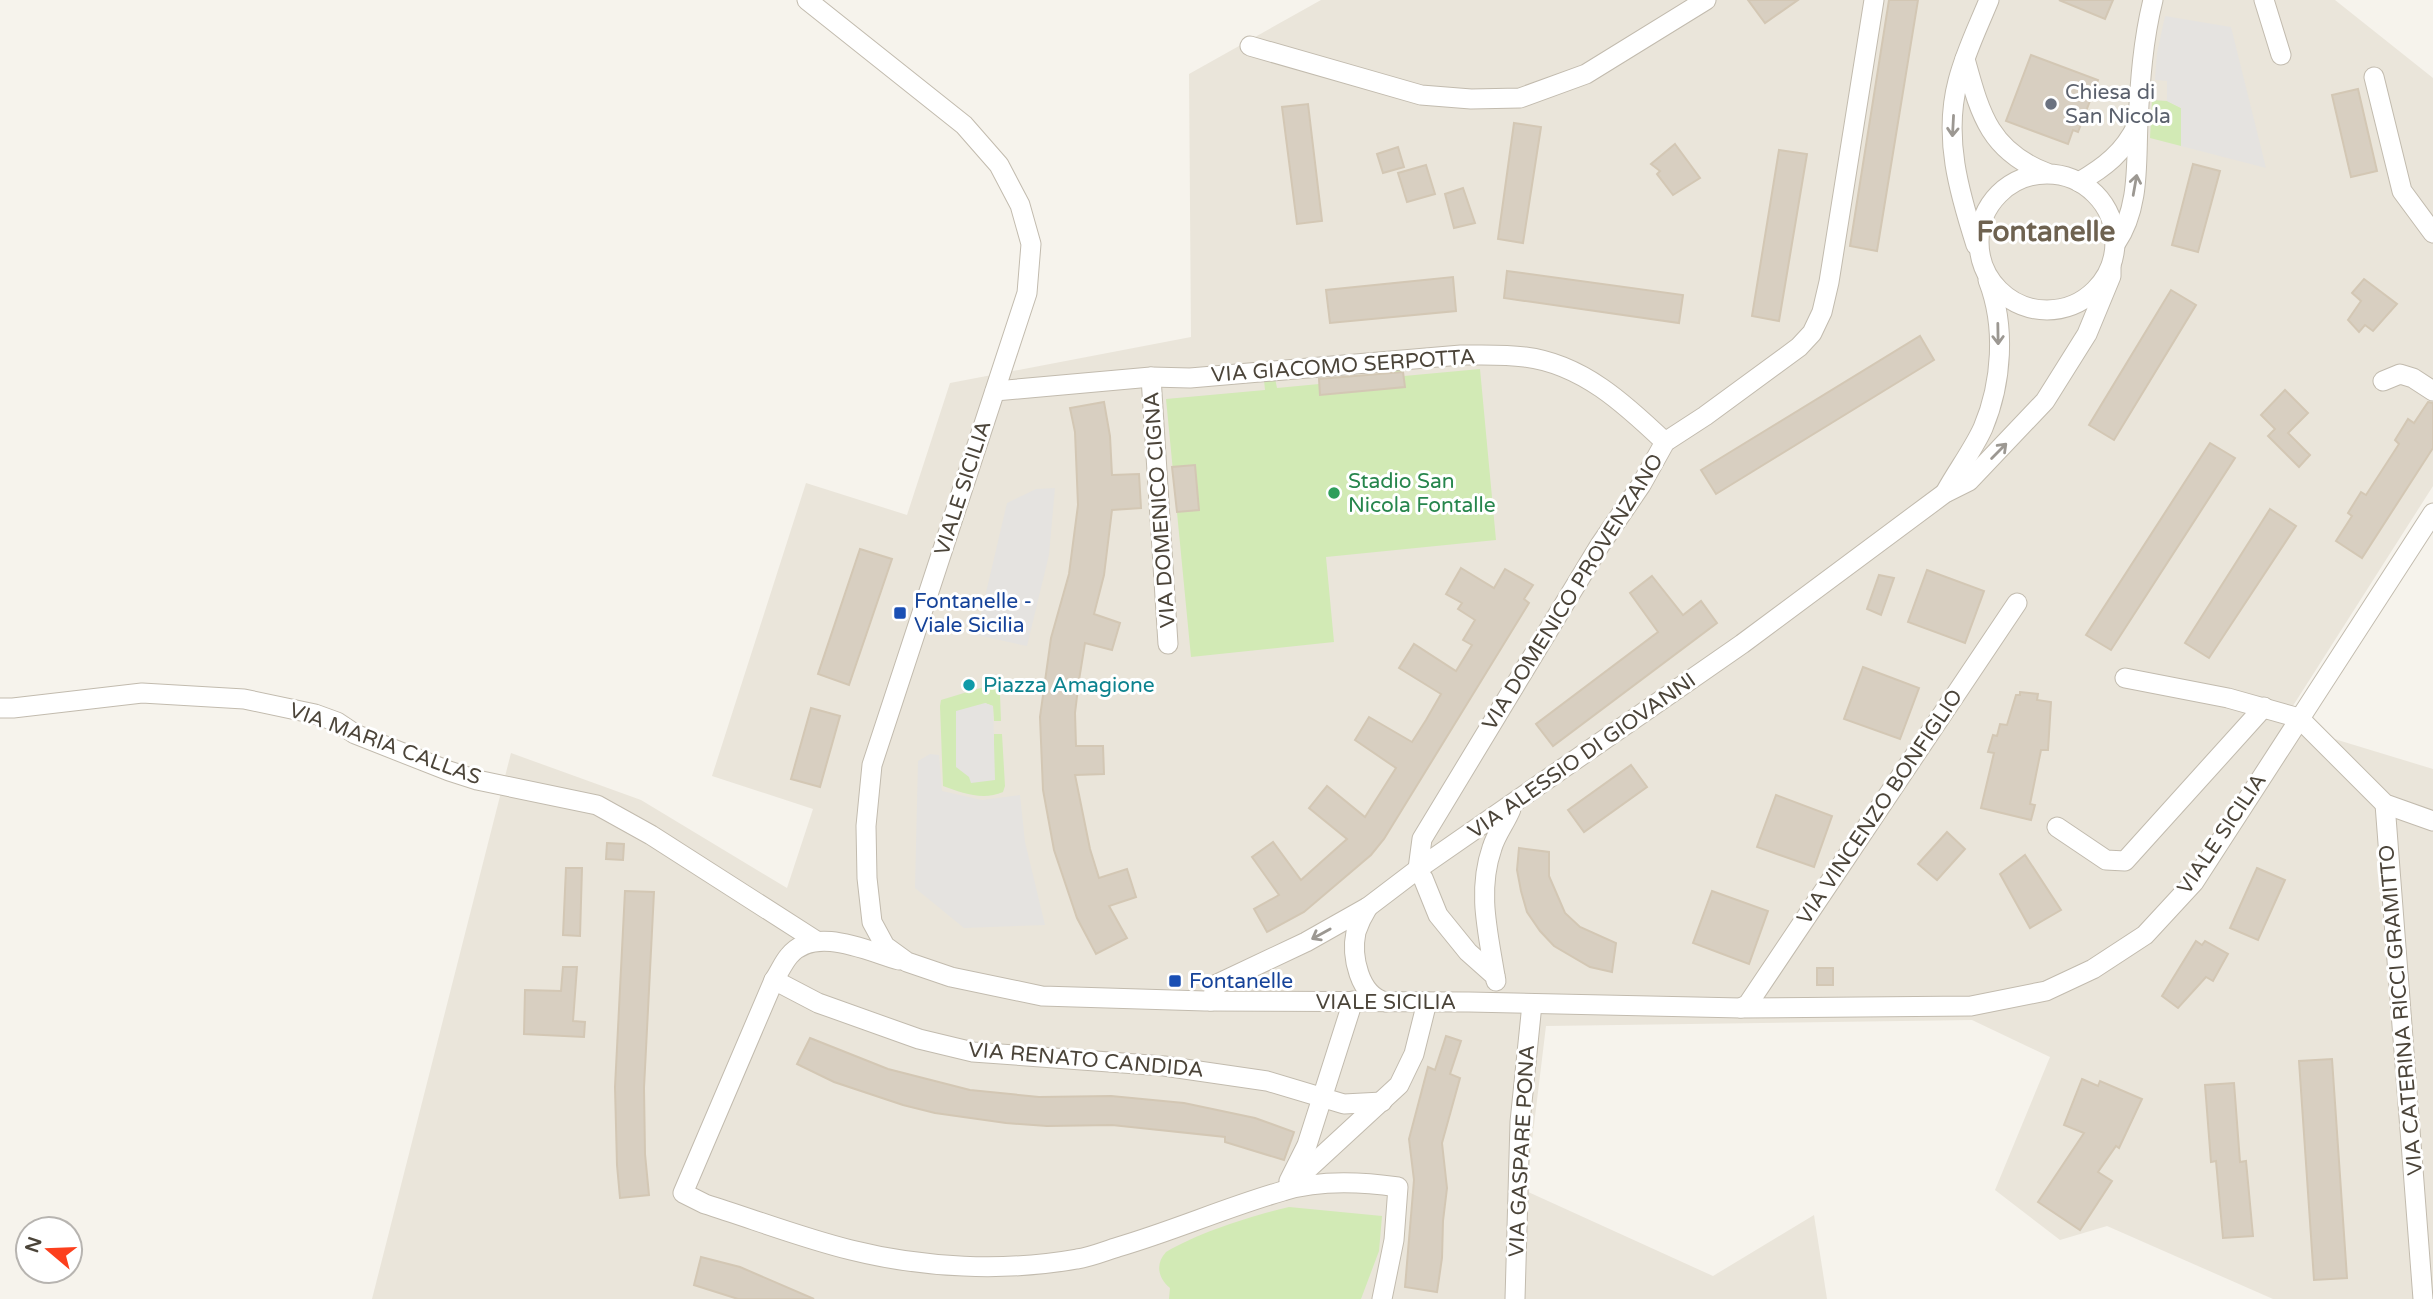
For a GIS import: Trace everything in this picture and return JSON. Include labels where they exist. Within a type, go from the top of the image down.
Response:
[{"type":"street","name":"VIALE SICILIA","points":[[807,0],[964,125],[999,165],[1020,205],[1031,244],[1027,293],[872,765],[866,826],[867,878],[872,922],[885,946],[907,962],[951,977],[1042,996],[1741,1008],[1971,1006],[2046,991],[2093,969],[2145,935],[2194,882],[2433,513]]},
{"type":"street","points":[[1250,46],[1421,95],[1471,99],[1520,98],[1586,74],[1706,0]]},
{"type":"street","name":"VIA DOMENICO PROVENZANO","points":[[1421,874],[1422,839],[1665,442],[1799,347],[1812,332],[1822,312],[1829,282],[1874,0]]},
{"type":"street","points":[[1981,261],[1959,187],[1952,146],[1955,95],[1965,59],[1989,0]]},
{"type":"street","name":"VIA ALESSIO DI GIOVANNI","points":[[2116,243],[2124,231],[2129,214],[2138,168],[2143,52],[2153,0]]},
{"type":"street","points":[[2264,0],[2281,55]]},
{"type":"street","points":[[1965,59],[1976,101],[1988,127],[2007,148],[2032,167],[2047,173]]},
{"type":"street","points":[[2374,77],[2402,191],[2433,233]]},
{"type":"street","points":[[2079,182],[2113,159],[2123,149],[2138,124]]},
{"type":"street","name":"VIA ALESSIO DI GIOVANNI","points":[[1211,1001],[1217,985],[1306,942],[1421,874],[1512,806],[1742,644],[1945,493],[1969,481],[2045,401],[2087,334],[2111,276],[2116,243],[2114,226],[2108,211],[2102,200],[2071,177],[2034,174],[2012,183],[1998,194],[1988,207],[1979,229],[1981,261],[1994,295],[1998,323],[1998,363],[1992,402],[1982,430],[1945,493]]},
{"type":"street","name":"VIA ALESSIO DI GIOVANNI","points":[[1981,261],[1996,288],[2010,301],[2032,310],[2050,311],[2073,306],[2086,299],[2103,282],[2111,266]]},
{"type":"street","name":"VIA GIACOMO SERPOTTA","points":[[995,390],[1151,376],[1189,378],[1461,355],[1527,357],[1578,373],[1630,409],[1665,442]]},
{"type":"street","points":[[2383,381],[2400,374],[2413,378],[2433,391]]},
{"type":"street","name":"VIA DOMENICO CIGNA","points":[[1151,376],[1168,644]]},
{"type":"street","name":"VIA VINCENZO BONFIGLIO","points":[[1741,1008],[1748,1004],[2017,603]]},
{"type":"street","points":[[2125,678],[2228,698],[2299,718],[2385,804],[2433,821]]},
{"type":"street","name":"VIA MARIA CALLAS","points":[[0,708],[142,693],[244,699],[315,714],[337,722],[355,734],[449,771],[477,780],[597,805],[651,835],[815,940]]},
{"type":"street","points":[[2057,828],[2106,860],[2125,861],[2264,707]]},
{"type":"street","name":"VIA CATERINA RICCI GRAMITTO","points":[[2385,804],[2423,1299]]},
{"type":"street","points":[[1505,1003],[1494,976],[1485,913],[1485,877],[1493,844],[1512,806]]},
{"type":"street","points":[[1421,874],[1438,915],[1468,952],[1494,976]]},
{"type":"street","points":[[1368,907],[1356,932],[1358,971],[1370,992],[1378,1000],[1388,1002]]},
{"type":"street","points":[[907,962],[839,943],[815,940],[800,946],[789,956],[775,980],[683,1193],[705,1204],[852,1250],[909,1261],[1036,1265],[1080,1259],[1285,1190],[1370,1183],[1398,1187],[1394,1240],[1382,1299]]},
{"type":"street","name":"VIA RENATO CANDIDA","points":[[775,980],[831,1007],[919,1039],[974,1052],[1164,1066],[1267,1081],[1344,1104],[1382,1102]]},
{"type":"street","points":[[1285,1190],[1307,1145],[1353,1001]]},
{"type":"street","points":[[1285,1190],[1399,1085],[1414,1054],[1427,1002]]},
{"type":"street","name":"VIA GASPARE PONA","points":[[1515,1299],[1520,1122],[1532,1004]]},
{"type":"shaded area","points":[[1321,0],[2335,0],[2433,78],[2433,486],[2282,723],[2433,769],[2433,1299],[2273,1299],[2107,1226],[2060,1240],[1995,1190],[2050,1057],[1972,1020],[1546,1026],[1526,1191],[1713,1276],[1814,1215],[1827,1299],[372,1299],[511,753],[641,800],[787,888],[813,809],[712,776],[806,483],[907,515],[950,383],[1191,337],[1189,74]]},
{"type":"shaded area","points":[[2165,16],[2231,27],[2266,168],[2181,146],[2181,108],[2167,101],[2167,81],[2155,80],[2157,53]]},
{"type":"shaded area","points":[[1055,488],[1049,555],[1027,646],[976,635],[1007,503],[1036,489]]},
{"type":"shaded area","points":[[985,703],[993,706],[995,780],[971,783],[969,777],[956,767],[956,711]]},
{"type":"shaded area","points":[[930,754],[939,755],[942,791],[982,800],[1020,795],[1025,842],[1045,925],[964,928],[915,888],[918,761]]},
{"type":"green space","points":[[2152,100],[2167,101],[2181,108],[2181,146],[2150,138]]},
{"type":"green space","name":"Stadio San Nicola Fontalle","points":[[1402,366],[1404,376],[1480,369],[1496,540],[1326,557],[1334,642],[1191,657],[1166,399],[1265,390],[1264,380],[1275,378],[1277,388],[1393,377],[1391,367]]},
{"type":"green space","points":[[987,686],[996,687],[1000,694],[1001,721],[994,721],[993,706],[985,703],[994,780],[994,734],[1002,734],[1005,786],[1003,792],[980,796],[943,786],[940,706],[941,700]]},
{"type":"green space","points":[[1289,1207],[1382,1216],[1379,1251],[1361,1299],[1169,1299],[1170,1288],[1159,1271],[1160,1261],[1166,1252],[1226,1225]]},
{"type":"building","points":[[1748,0],[1798,0],[1765,23]]},
{"type":"building","points":[[1889,0],[1918,0],[1877,251],[1850,246]]},
{"type":"building","points":[[2059,0],[2113,0],[2105,19]]},
{"type":"building","name":"Chiesa di San Nicola","points":[[2031,55],[2098,80],[2078,132],[2073,130],[2068,144],[2006,121]]},
{"type":"building","points":[[2358,89],[2377,171],[2351,177],[2332,95]]},
{"type":"building","points":[[1308,104],[1322,221],[1297,224],[1282,107]]},
{"type":"building","points":[[1514,123],[1541,127],[1523,243],[1498,239]]},
{"type":"building","points":[[1675,144],[1700,178],[1673,195],[1657,174],[1660,171],[1651,164]]},
{"type":"building","points":[[1398,147],[1404,167],[1383,173],[1377,154]]},
{"type":"building","points":[[1779,150],[1807,154],[1779,321],[1752,316]]},
{"type":"building","points":[[2193,164],[2220,171],[2198,252],[2172,245]]},
{"type":"building","points":[[1426,165],[1435,194],[1407,202],[1398,173]]},
{"type":"building","points":[[1463,188],[1475,223],[1454,228],[1445,194]]},
{"type":"building","points":[[1507,271],[1683,295],[1679,323],[1504,298]]},
{"type":"building","points":[[1453,277],[1456,311],[1330,323],[1326,290]]},
{"type":"building","points":[[2364,279],[2397,304],[2373,331],[2365,325],[2359,332],[2348,320],[2361,301],[2352,293]]},
{"type":"building","points":[[2171,290],[2196,305],[2114,440],[2089,425]]},
{"type":"building","points":[[1920,336],[1934,360],[1716,494],[1701,470]]},
{"type":"building","points":[[1403,372],[1405,387],[1320,395],[1319,379]]},
{"type":"building","points":[[2285,390],[2308,413],[2288,433],[2310,455],[2299,467],[2268,436],[2275,429],[2261,415]]},
{"type":"building","points":[[1104,402],[1110,436],[1112,475],[1139,474],[1141,508],[1112,510],[1104,575],[1094,614],[1120,623],[1112,650],[1085,643],[1079,680],[1075,713],[1076,746],[1103,746],[1104,774],[1075,775],[1090,849],[1099,878],[1127,869],[1136,897],[1109,906],[1127,938],[1096,954],[1077,918],[1054,850],[1043,790],[1040,717],[1051,638],[1069,574],[1078,505],[1075,432],[1070,408]]},
{"type":"building","points":[[2428,402],[2433,403],[2433,448],[2362,558],[2336,541],[2352,516],[2348,513],[2361,492],[2366,495],[2399,444],[2395,440],[2408,419],[2414,423]]},
{"type":"building","points":[[2210,443],[2235,458],[2111,650],[2086,635]]},
{"type":"building","points":[[1195,465],[1199,510],[1177,512],[1172,467]]},
{"type":"building","points":[[2270,509],[2296,526],[2209,658],[2185,643]]},
{"type":"building","points":[[860,549],[892,559],[849,685],[818,674]]},
{"type":"building","points":[[1461,568],[1494,588],[1505,569],[1533,585],[1524,599],[1529,603],[1384,839],[1371,855],[1304,912],[1267,932],[1254,909],[1279,895],[1252,857],[1273,842],[1301,880],[1347,839],[1309,808],[1327,786],[1365,817],[1396,768],[1355,740],[1369,717],[1412,742],[1441,694],[1399,668],[1414,644],[1456,671],[1472,645],[1463,640],[1475,620],[1458,609],[1462,603],[1446,594]]},
{"type":"building","points":[[1927,570],[1984,591],[1965,643],[1908,622]]},
{"type":"building","points":[[1879,575],[1894,578],[1881,615],[1867,609]]},
{"type":"building","points":[[1652,576],[1683,615],[1701,601],[1717,623],[1553,746],[1536,724],[1658,632],[1630,593]]},
{"type":"building","points":[[1863,667],[1919,688],[1900,739],[1844,719]]},
{"type":"building","points":[[2020,692],[2038,694],[2037,700],[2051,702],[2048,750],[2041,750],[2030,804],[2035,805],[2031,820],[1981,808],[1994,753],[1988,752],[1993,735],[1997,736],[2000,724],[2007,725],[2016,695],[2020,695]]},
{"type":"building","points":[[811,708],[840,716],[820,787],[791,779]]},
{"type":"building","points":[[1631,765],[1647,787],[1584,832],[1568,810]]},
{"type":"building","points":[[1776,795],[1832,816],[1814,867],[1757,847]]},
{"type":"building","points":[[1947,832],[1965,849],[1937,880],[1918,864]]},
{"type":"building","points":[[607,843],[624,844],[623,860],[606,859]]},
{"type":"building","points":[[1519,848],[1549,852],[1549,876],[1565,913],[1580,927],[1616,943],[1612,972],[1590,967],[1554,946],[1540,931],[1527,912],[1521,891],[1517,870]]},
{"type":"building","points":[[2025,855],[2061,910],[2030,928],[2000,874]]},
{"type":"building","points":[[566,868],[582,868],[580,936],[563,935]]},
{"type":"building","points":[[2257,868],[2285,880],[2258,940],[2230,928]]},
{"type":"building","points":[[625,891],[654,892],[644,1088],[649,1195],[620,1198],[615,1087]]},
{"type":"building","points":[[1712,891],[1768,911],[1749,964],[1693,943]]},
{"type":"building","points":[[2196,941],[2202,945],[2205,941],[2228,954],[2213,981],[2206,977],[2178,1008],[2162,996]]},
{"type":"building","points":[[563,967],[577,967],[573,1021],[585,1022],[584,1037],[524,1034],[525,990],[561,991]]},
{"type":"building","points":[[1817,968],[1833,968],[1833,985],[1817,985]]},
{"type":"building","points":[[1446,1036],[1461,1041],[1450,1074],[1460,1078],[1442,1143],[1447,1188],[1437,1292],[1405,1287],[1414,1180],[1409,1139],[1428,1067],[1435,1070]]},
{"type":"building","points":[[810,1038],[888,1069],[970,1090],[1039,1097],[1111,1096],[1184,1103],[1255,1118],[1294,1132],[1284,1160],[1225,1142],[1225,1137],[1112,1125],[1047,1126],[1006,1123],[935,1113],[834,1082],[797,1064]]},
{"type":"building","points":[[2332,1059],[2347,1278],[2314,1280],[2299,1061]]},
{"type":"building","points":[[2082,1079],[2098,1086],[2100,1081],[2142,1099],[2119,1148],[2116,1146],[2098,1172],[2112,1181],[2080,1230],[2038,1202],[2084,1133],[2064,1125]]},
{"type":"building","points":[[2234,1083],[2240,1162],[2246,1161],[2253,1236],[2223,1238],[2216,1161],[2211,1162],[2205,1085]]},
{"type":"building","points":[[701,1257],[740,1267],[814,1299],[738,1299],[694,1285]]},
{"type":"place","name":"Chiesa di San Nicola","points":[[2051,104]]},
{"type":"place","name":"Stadio San Nicola Fontalle","points":[[1334,493]]},
{"type":"place","name":"Fontanelle - Viale Sicilia","points":[[900,613]]},
{"type":"place","name":"Piazza Amagione","points":[[969,685]]},
{"type":"place","name":"Fontanelle","points":[[1175,981]]},
{"type":"district","name":"Fontanelle","points":[[2046,232]]}]
